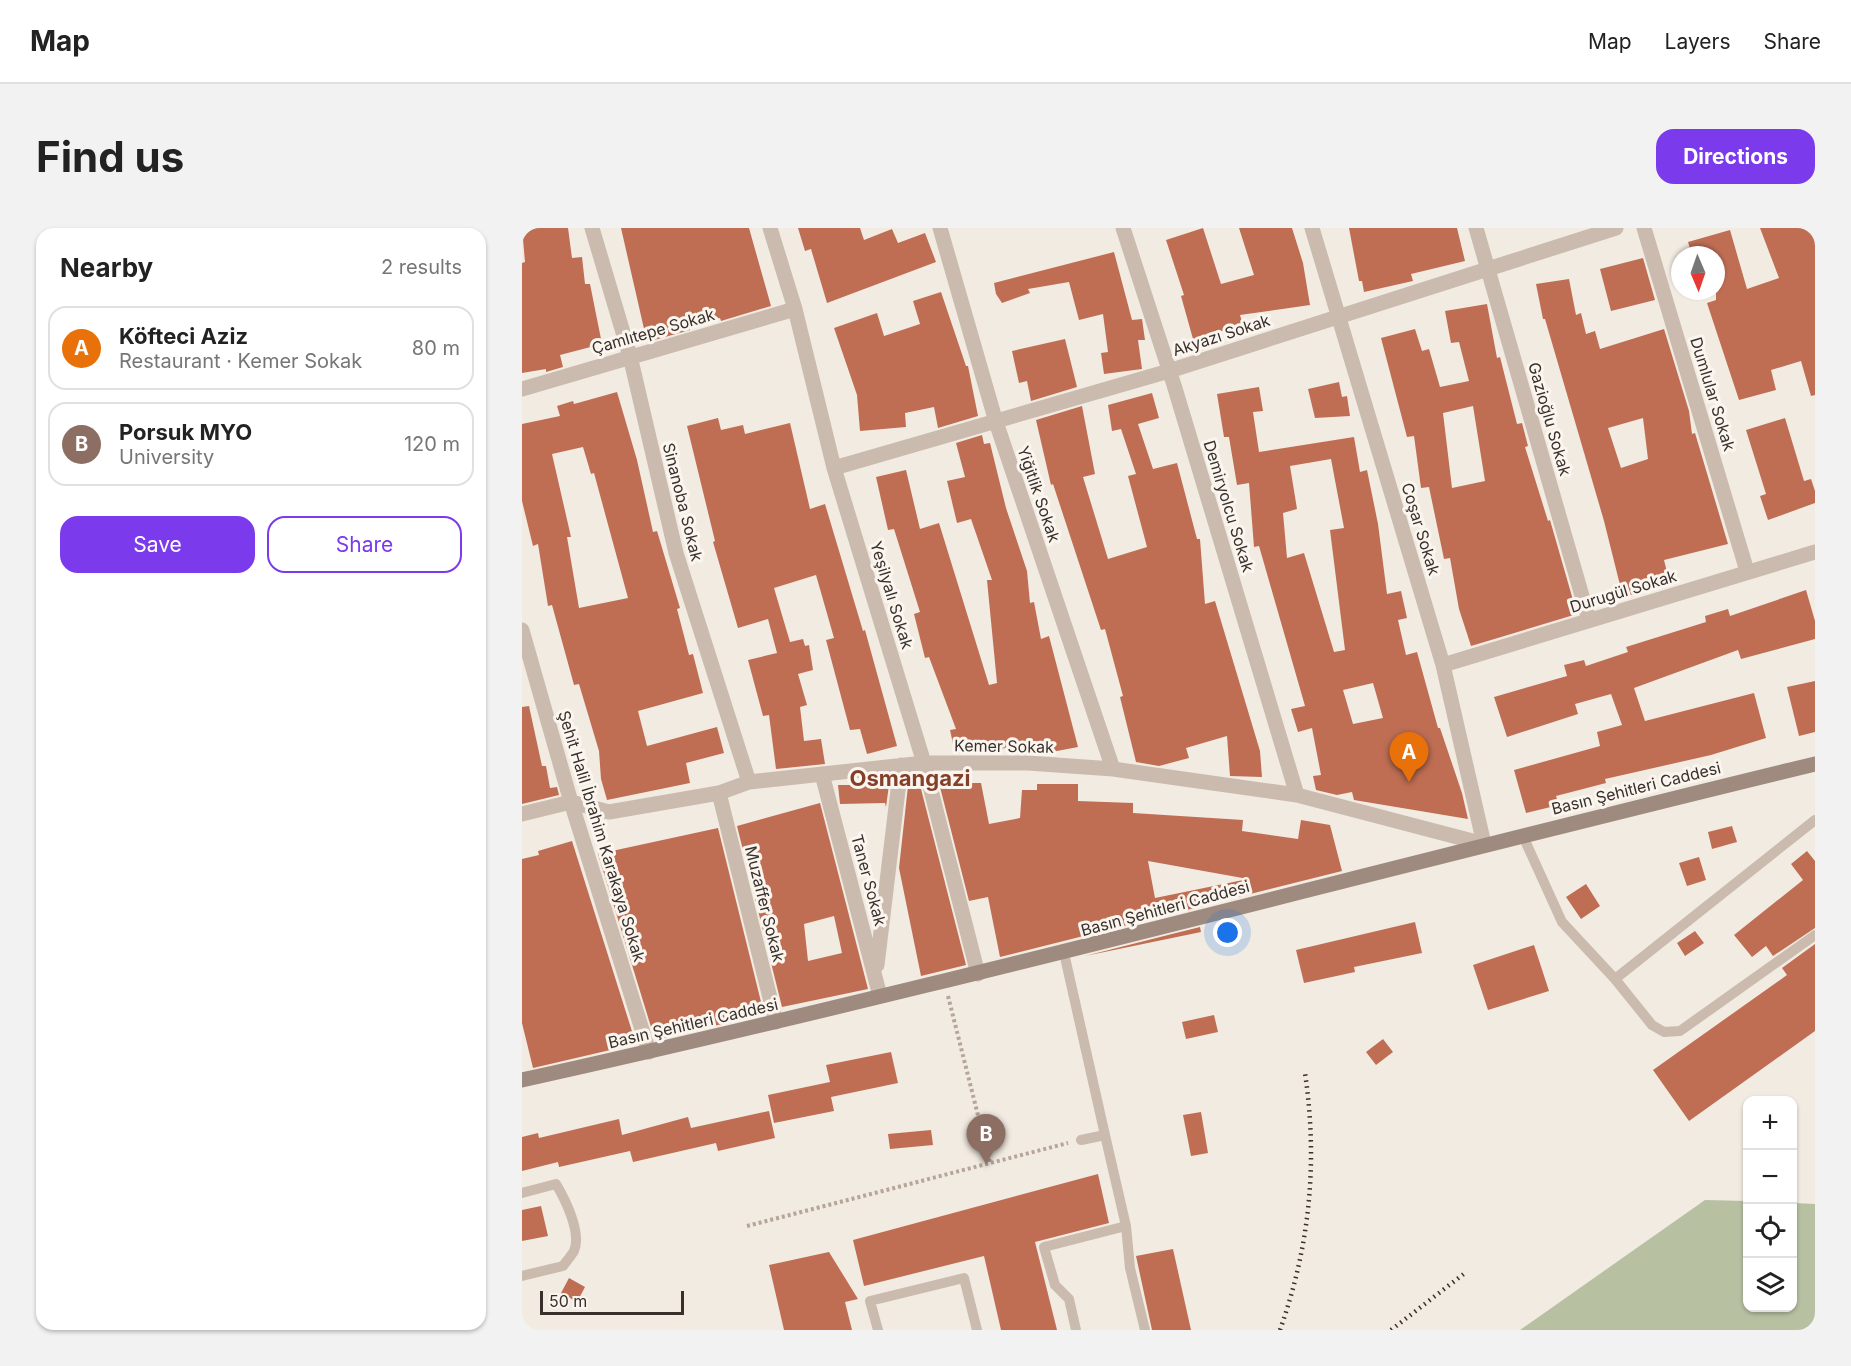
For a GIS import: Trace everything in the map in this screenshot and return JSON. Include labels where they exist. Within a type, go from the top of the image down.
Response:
[{"type":"main road","name":"Basın Şehitleri Caddesi","points":[[522,1080],[1064,953],[1522,834],[1815,764]]},
{"type":"street","name":"Sinanoba Sokak","points":[[592,228],[630,356],[676,553],[749,782]]},
{"type":"street","name":"Yeşilyalı Sokak","points":[[770,228],[795,309],[834,468],[924,763],[978,974]]},
{"type":"street","name":"Yiğitlik Sokak","points":[[940,228],[996,422],[1113,769]]},
{"type":"street","name":"Demiryolcu Sokak","points":[[1123,228],[1169,371],[1297,795]]},
{"type":"street","name":"Coşar Sokak","points":[[1312,228],[1443,665],[1484,844]]},
{"type":"street","name":"Gazioğlu Sokak","points":[[1476,228],[1589,620]]},
{"type":"street","name":"Akyazı Sokak","points":[[834,468],[1169,371],[1616,228]]},
{"type":"street","name":"Dumlular Sokak","points":[[1644,228],[1747,571]]},
{"type":"street","name":"Çamlıtepe Sokak","points":[[522,389],[795,309]]},
{"type":"street","name":"Durugül Sokak","points":[[1443,665],[1815,552]]},
{"type":"street","name":"Şehit Halil İbrahim Karakaya Sokak","points":[[522,630],[571,802],[649,1052]]},
{"type":"street","name":"Kemer Sokak","points":[[522,814],[571,802],[609,812],[719,794],[749,782],[901,765],[1028,763],[1113,769],[1297,795],[1484,844]]},
{"type":"street","points":[[876,975],[901,765]]},
{"type":"street","name":"Taner Sokak","points":[[822,774],[880,996]]},
{"type":"street","name":"Muzaffer Sokak","points":[[719,794],[776,1022]]},
{"type":"lane","points":[[1615,979],[1815,820]]},
{"type":"lane","points":[[1522,834],[1562,922],[1615,979],[1652,1025],[1664,1032],[1680,1031],[1815,935]]},
{"type":"lane","points":[[1064,953],[1126,1226],[1130,1268],[1145,1330]]},
{"type":"lane","points":[[1080,1140],[1105,1135]]},
{"type":"lane","points":[[522,1193],[556,1184],[566,1201],[573,1224],[575,1249],[563,1266],[522,1276]]},
{"type":"lane","points":[[1076,1330],[1069,1299],[1055,1285],[1044,1247],[1126,1226]]},
{"type":"lane","points":[[878,1330],[870,1301],[964,1278],[977,1330]]},
{"type":"path","points":[[945,981],[990,1163]]},
{"type":"path","points":[[747,1226],[1080,1140]]},
{"type":"green space","points":[[1705,1200],[1743,1201],[1743,1312],[1797,1312],[1797,1203],[1815,1204],[1815,1330],[1520,1330]]},
{"type":"building","points":[[522,228],[568,228],[572,258],[582,257],[585,284],[590,284],[602,344],[560,355],[563,367],[546,372],[546,369],[522,373],[522,263],[525,262]]},
{"type":"building","points":[[621,228],[749,228],[771,306],[721,321],[720,318],[689,325],[690,330],[647,342]]},
{"type":"building","points":[[798,228],[860,228],[864,240],[892,229],[898,243],[925,233],[936,262],[827,303],[811,249],[805,251]]},
{"type":"building","points":[[1203,228],[1221,284],[1254,275],[1239,228],[1292,228],[1303,263],[1310,305],[1240,315],[1243,325],[1193,339],[1181,296],[1184,295],[1166,240]]},
{"type":"building","points":[[1349,228],[1457,228],[1465,261],[1411,274],[1413,281],[1364,292],[1362,281],[1359,281]]},
{"type":"building","points":[[1760,228],[1810,228],[1815,242],[1815,395],[1811,396],[1801,361],[1771,370],[1776,390],[1739,400],[1707,303],[1725,300],[1725,246],[1689,246],[1688,242],[1730,230],[1747,289],[1779,278]]},
{"type":"building","points":[[1114,252],[1132,320],[1142,319],[1145,340],[1138,340],[1142,369],[1104,374],[1101,353],[1108,352],[1103,314],[1079,320],[1069,282],[1028,289],[1030,293],[1002,303],[996,294],[994,283]]},
{"type":"building","points":[[1643,258],[1655,300],[1611,311],[1600,269]]},
{"type":"building","points":[[1569,279],[1576,315],[1581,313],[1586,334],[1595,331],[1600,349],[1664,329],[1689,411],[1692,434],[1695,433],[1728,544],[1664,560],[1670,584],[1623,597],[1604,521],[1545,319],[1543,319],[1536,284]],"holes":[[[1643,418],[1648,459],[1621,468],[1608,428]]]},
{"type":"building","points":[[941,292],[966,366],[968,366],[978,416],[938,428],[934,407],[905,413],[906,427],[860,431],[857,395],[834,328],[877,313],[884,336],[920,324],[913,301]]},
{"type":"building","points":[[1487,304],[1497,358],[1500,357],[1517,424],[1522,423],[1528,446],[1525,447],[1548,521],[1550,520],[1577,614],[1471,646],[1459,609],[1450,558],[1444,559],[1429,487],[1421,488],[1414,436],[1407,437],[1381,338],[1415,329],[1422,351],[1429,349],[1440,387],[1469,381],[1459,342],[1451,343],[1445,311]],"holes":[[[1473,406],[1485,481],[1452,488],[1443,413]]]},
{"type":"building","points":[[1065,339],[1077,387],[1031,401],[1027,381],[1019,383],[1012,351]]},
{"type":"building","points":[[1339,382],[1342,397],[1347,396],[1350,416],[1315,418],[1308,389]]},
{"type":"building","points":[[1259,387],[1263,411],[1253,412],[1259,452],[1354,437],[1360,472],[1367,470],[1378,524],[1387,594],[1401,591],[1407,618],[1398,620],[1406,655],[1417,652],[1438,728],[1440,728],[1462,793],[1468,819],[1354,800],[1352,792],[1337,795],[1316,790],[1313,776],[1321,775],[1312,728],[1298,732],[1291,709],[1305,706],[1259,546],[1254,547],[1249,483],[1237,485],[1229,437],[1224,437],[1217,394]],"holes":[[[1331,459],[1344,528],[1330,530],[1345,650],[1334,652],[1304,553],[1287,558],[1283,513],[1297,509],[1290,466]],[[1373,683],[1383,718],[1353,724],[1343,690]]]},
{"type":"building","points":[[617,392],[637,460],[653,532],[657,531],[680,608],[677,609],[689,655],[693,654],[703,693],[638,711],[647,746],[717,727],[724,753],[686,763],[690,783],[607,800],[601,779],[599,751],[579,684],[574,685],[552,605],[548,606],[538,544],[533,546],[522,501],[522,424],[560,416],[557,406],[573,401],[574,404]],"holes":[[[583,447],[591,474],[594,473],[628,598],[579,608],[567,537],[571,537],[552,454]]]},
{"type":"building","points":[[1152,393],[1159,418],[1138,424],[1153,469],[1177,463],[1197,539],[1200,539],[1205,604],[1215,601],[1260,751],[1262,777],[1230,776],[1227,736],[1186,748],[1189,758],[1159,766],[1136,762],[1120,697],[1123,696],[1105,629],[1101,630],[1053,484],[1051,485],[1036,420],[1082,406],[1095,474],[1083,477],[1108,559],[1147,547],[1128,476],[1136,474],[1121,429],[1112,431],[1108,405]]},
{"type":"building","points":[[718,418],[721,430],[743,425],[745,434],[790,423],[810,509],[825,504],[863,631],[865,630],[897,746],[867,754],[860,729],[850,730],[826,640],[834,638],[816,575],[774,588],[790,642],[803,639],[805,646],[809,645],[813,670],[798,674],[807,705],[800,707],[804,741],[821,739],[825,764],[776,769],[769,715],[763,716],[748,660],[777,653],[768,619],[738,628],[713,542],[715,541],[687,426]]},
{"type":"building","points":[[1785,418],[1804,481],[1811,479],[1815,491],[1815,503],[1768,520],[1760,496],[1766,494],[1746,430]]},
{"type":"building","points":[[982,435],[984,444],[990,443],[1006,508],[1027,571],[1030,603],[1034,602],[1041,639],[1049,636],[1078,747],[1041,754],[1028,753],[1026,744],[980,753],[955,753],[950,730],[956,729],[929,657],[925,658],[914,614],[920,612],[894,529],[888,530],[876,477],[906,470],[920,529],[939,523],[989,685],[997,683],[987,580],[992,580],[971,519],[957,523],[947,481],[965,477],[956,443]]},
{"type":"building","points":[[1806,590],[1815,621],[1815,639],[1741,659],[1738,650],[1634,688],[1645,721],[1754,693],[1766,738],[1711,755],[1605,779],[1606,783],[1556,796],[1559,805],[1526,813],[1514,770],[1600,746],[1597,732],[1622,725],[1611,694],[1575,704],[1578,714],[1507,737],[1494,697],[1567,676],[1564,665],[1584,660],[1586,666],[1628,652],[1626,647],[1706,622],[1705,616],[1728,609],[1730,616]]},
{"type":"building","points":[[1815,681],[1815,732],[1799,736],[1787,687]]},
{"type":"building","points":[[529,706],[542,766],[546,766],[550,788],[557,787],[559,795],[522,804],[522,707]]},
{"type":"building","points":[[961,783],[981,783],[989,824],[1020,818],[1022,790],[1037,790],[1037,784],[1078,784],[1078,801],[1133,803],[1133,813],[1243,820],[1242,831],[1298,839],[1301,820],[1330,825],[1342,871],[1000,957],[988,897],[969,901],[940,787]],"holes":[[[1148,861],[1248,879],[1155,898]]]},
{"type":"building","points":[[838,785],[889,785],[886,807],[885,803],[840,804]]},
{"type":"building","points":[[920,785],[966,965],[921,976],[899,868],[908,786]]},
{"type":"building","points":[[820,803],[868,989],[782,1007],[737,826]],"holes":[[[834,916],[842,953],[808,961],[804,924]]]},
{"type":"building","points":[[1732,826],[1737,842],[1712,849],[1708,832]]},
{"type":"building","points":[[718,828],[764,1014],[655,1040],[598,854]]},
{"type":"building","points":[[572,841],[636,1044],[533,1068],[522,1023],[522,859],[539,855],[538,851]]},
{"type":"building","points":[[1807,851],[1815,861],[1815,928],[1773,956],[1766,946],[1752,957],[1734,935],[1803,880],[1791,864]]},
{"type":"building","points":[[1699,857],[1706,880],[1687,886],[1679,863]]},
{"type":"building","points":[[1586,884],[1600,906],[1581,919],[1566,897]]},
{"type":"building","points":[[1415,922],[1422,953],[1354,967],[1355,972],[1304,983],[1296,950]]},
{"type":"building","points":[[1200,927],[1201,932],[1085,956],[1172,934]]},
{"type":"building","points":[[1695,931],[1704,943],[1685,956],[1677,943]]},
{"type":"building","points":[[1815,944],[1815,1031],[1689,1121],[1653,1070],[1787,975],[1782,968]]},
{"type":"building","points":[[1534,945],[1549,991],[1488,1010],[1473,965]]},
{"type":"building","points":[[1214,1015],[1218,1032],[1186,1039],[1182,1022]]},
{"type":"building","points":[[1383,1039],[1393,1052],[1376,1065],[1366,1052]]},
{"type":"building","points":[[891,1052],[898,1083],[831,1097],[834,1111],[774,1123],[768,1095],[830,1082],[826,1065]]},
{"type":"building","points":[[769,1111],[775,1138],[718,1151],[716,1143],[633,1162],[630,1151],[559,1167],[558,1162],[522,1171],[522,1137],[538,1133],[539,1138],[619,1119],[622,1135],[688,1117],[691,1128]]},
{"type":"building","points":[[1201,1112],[1208,1153],[1191,1156],[1183,1115]]},
{"type":"building","points":[[931,1130],[933,1145],[890,1149],[888,1134]]},
{"type":"building","points":[[1098,1174],[1109,1223],[1035,1242],[1057,1330],[1001,1330],[984,1256],[864,1286],[853,1240]]},
{"type":"building","points":[[541,1206],[548,1236],[522,1241],[522,1210]]},
{"type":"building","points":[[1173,1249],[1191,1330],[1152,1330],[1136,1256]]},
{"type":"building","points":[[829,1252],[858,1299],[845,1302],[852,1330],[784,1330],[769,1265]]},
{"type":"building","points":[[569,1278],[585,1287],[577,1302],[561,1293]]},
{"type":"railway","points":[[1280,1330],[1298,1266],[1309,1203],[1311,1139],[1305,1073]]},
{"type":"railway","points":[[1391,1330],[1465,1273]]},
{"type":"place","name":"Köfteci Aziz","points":[[1409,782]]},
{"type":"place","name":"Porsuk MYO","points":[[986,1164]]},
{"type":"district","name":"Osmangazi","points":[[910,778]]}]
